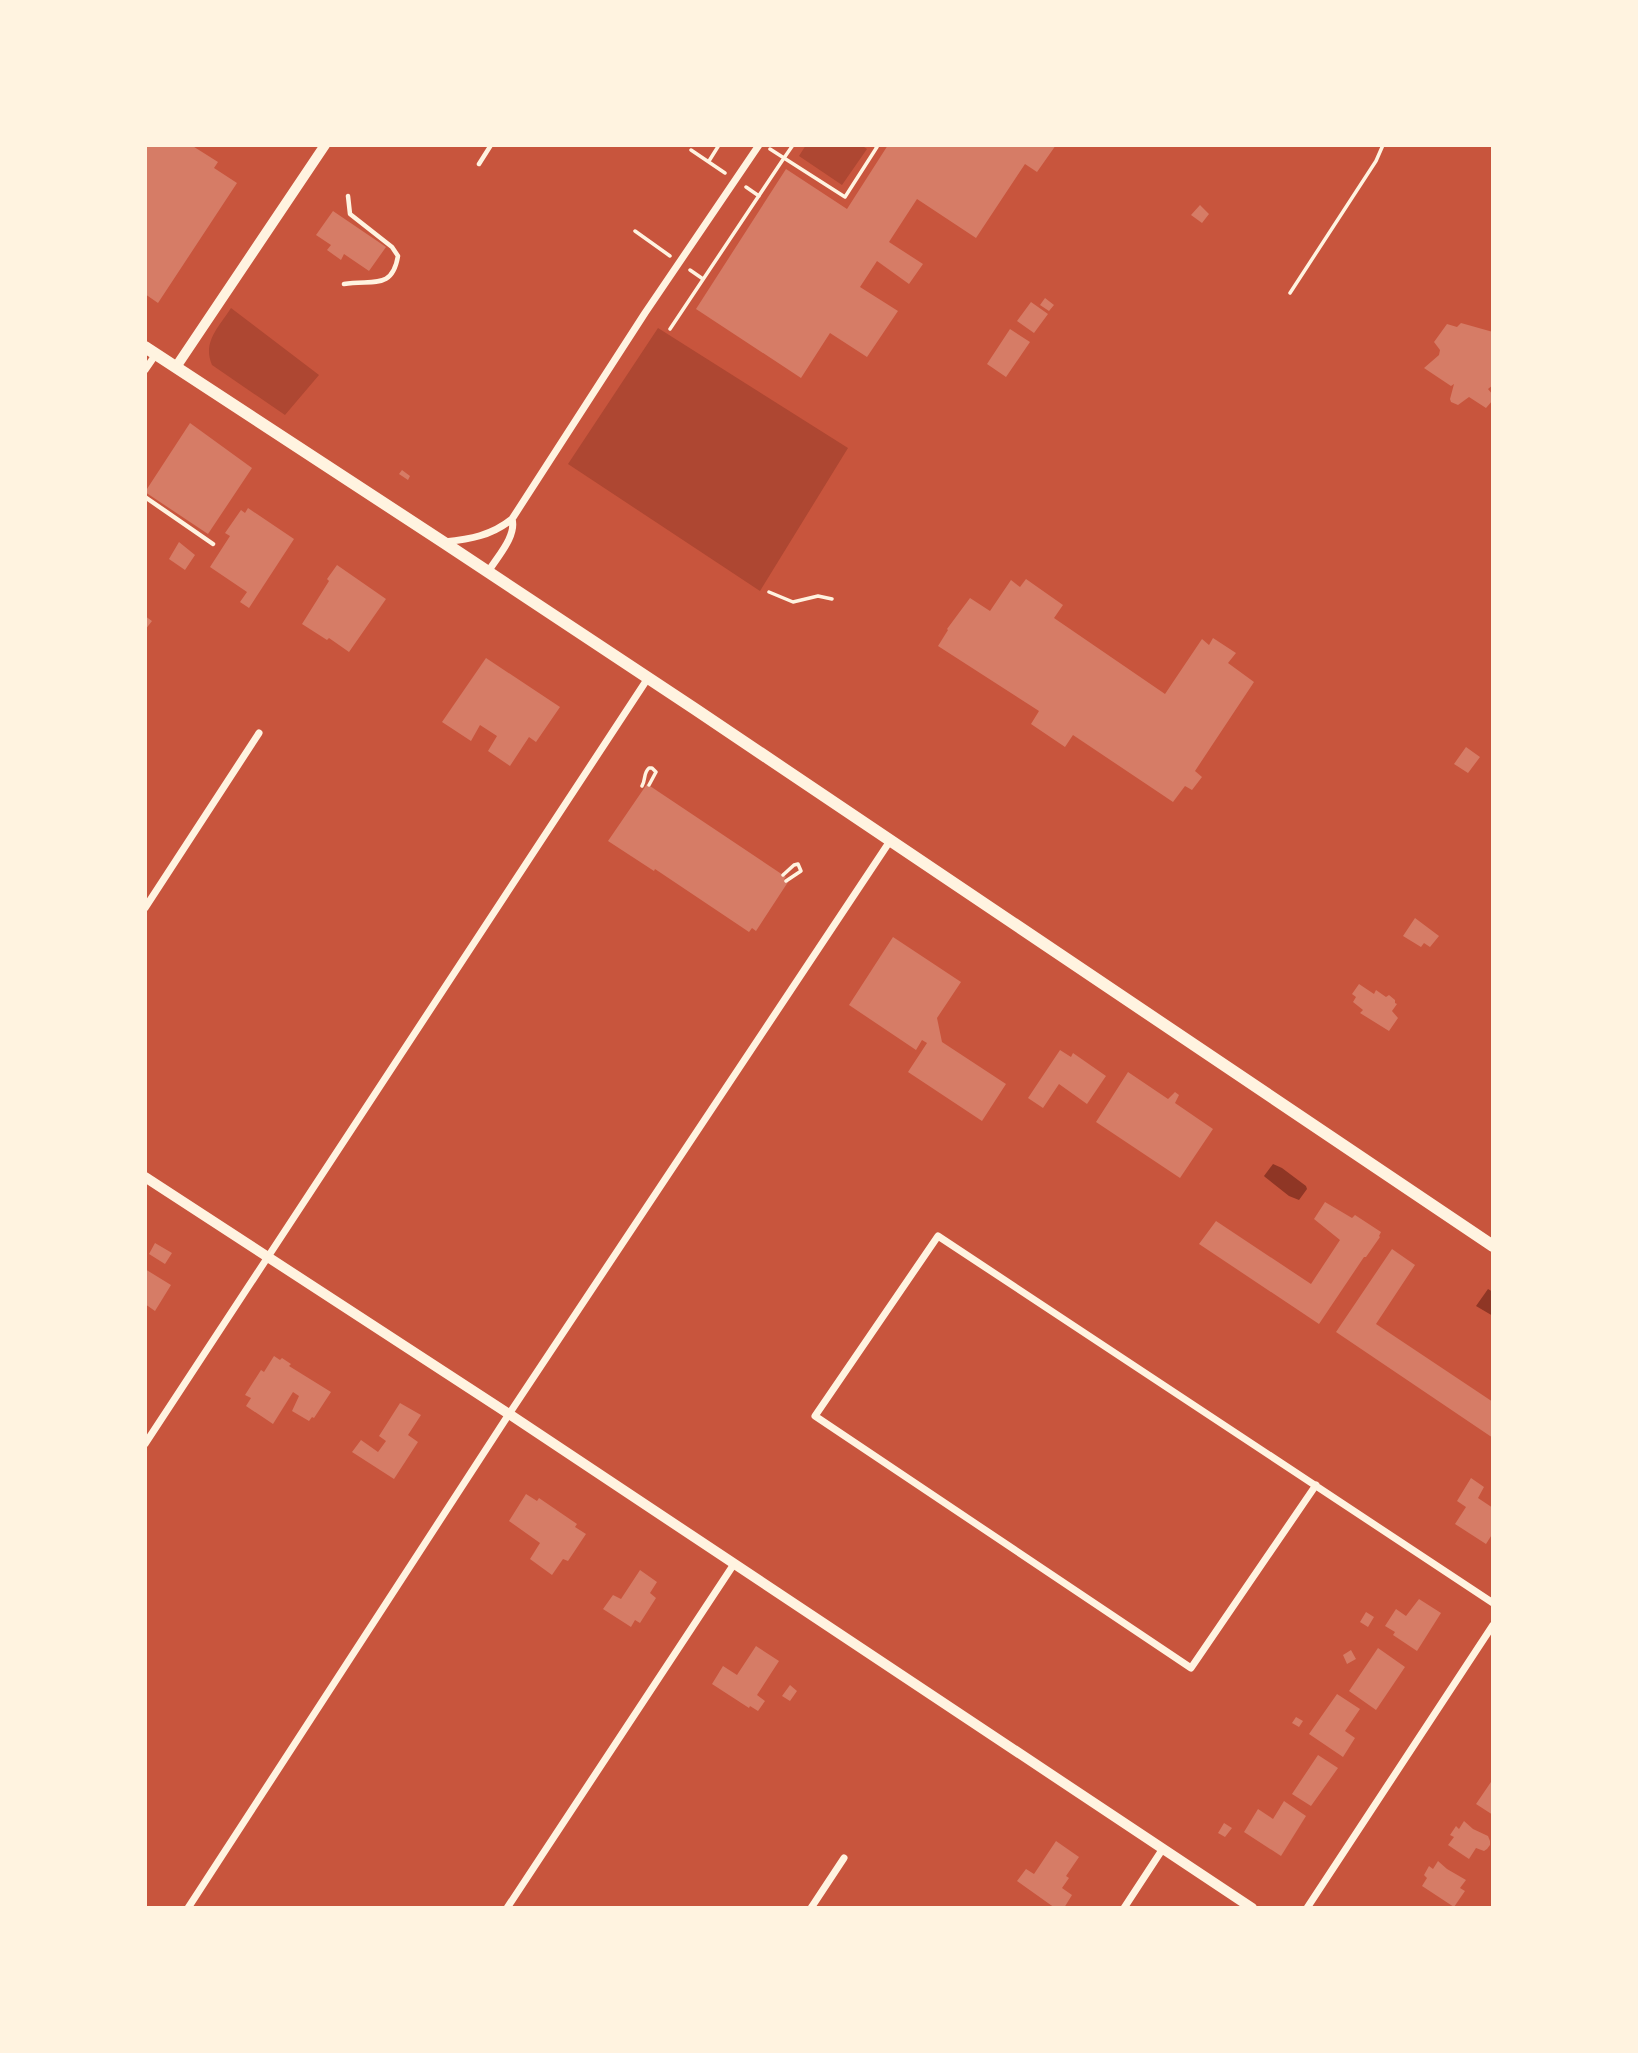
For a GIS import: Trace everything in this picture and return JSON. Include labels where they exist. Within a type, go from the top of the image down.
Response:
[{"type":"main road","points":[[151,351],[648,678],[1493,1246]]},
{"type":"street","points":[[176,367],[325,145]]},
{"type":"street","points":[[443,542],[484,535],[512,519],[645,313],[759,145]]},
{"type":"street","points":[[145,370],[151,351]]},
{"type":"street","points":[[488,572],[512,533],[512,519]]},
{"type":"street","points":[[145,1444],[648,678]]},
{"type":"street","points":[[145,908],[259,733]]},
{"type":"street","points":[[188,1908],[509,1414],[891,841]]},
{"type":"street","points":[[145,1177],[509,1414],[1252,1908]]},
{"type":"street","points":[[1316,1485],[1191,1668],[815,1416],[939,1236],[1316,1485],[1493,1603]]},
{"type":"street","points":[[507,1908],[734,1564]]},
{"type":"street","points":[[1307,1908],[1493,1625]]},
{"type":"street","points":[[1124,1908],[1162,1850]]},
{"type":"street","points":[[811,1908],[844,1858]]},
{"type":"lane","points":[[479,164],[491,145]]},
{"type":"lane","points":[[344,284],[390,277],[396,270],[398,256],[392,247],[350,214],[348,196]]},
{"type":"lane","points":[[145,497],[213,544]]},
{"type":"path","points":[[708,162],[719,145]]},
{"type":"path","points":[[765,145],[845,197],[877,147],[874,145]]},
{"type":"path","points":[[670,329],[793,145]]},
{"type":"path","points":[[1290,293],[1383,145]]},
{"type":"path","points":[[769,592],[793,602],[818,596],[832,599]]},
{"type":"path","points":[[642,786],[645,771],[652,768],[656,772],[649,785]]},
{"type":"path","points":[[794,864],[801,867],[798,874],[785,878],[794,864]]},
{"type":"shaded area","points":[[806,145],[861,145],[867,149],[842,185],[799,156]]},
{"type":"shaded area","points":[[231,308],[319,375],[285,415],[212,365],[209,357],[210,342]]},
{"type":"shaded area","points":[[658,328],[848,448],[760,591],[568,464]]},
{"type":"shaded area","points":[[1273,1164],[1306,1186],[1307,1189],[1299,1200],[1289,1196],[1264,1176]]},
{"type":"shaded area","points":[[1488,1289],[1493,1292],[1493,1316],[1476,1306]]},
{"type":"building","points":[[145,145],[191,145],[218,162],[214,168],[237,183],[158,303],[145,294]]},
{"type":"building","points":[[888,145],[1056,145],[1037,172],[1025,164],[976,238],[917,199],[889,242],[923,264],[909,284],[877,261],[860,287],[898,311],[867,357],[830,333],[801,378],[696,309],[786,169],[847,209]]},
{"type":"building","points":[[1200,205],[1209,214],[1202,223],[1191,215]]},
{"type":"building","points":[[333,211],[386,247],[369,271],[344,254],[341,260],[327,250],[331,245],[316,235]]},
{"type":"building","points":[[1045,298],[1054,305],[1049,311],[1040,305]]},
{"type":"building","points":[[1031,302],[1048,314],[1034,333],[1017,321]]},
{"type":"building","points":[[1461,323],[1493,332],[1493,385],[1488,389],[1493,400],[1486,408],[1469,397],[1458,405],[1451,402],[1454,384],[1451,386],[1424,368],[1439,355],[1440,350],[1434,342],[1447,324],[1457,327]]},
{"type":"building","points":[[1010,329],[1030,342],[1006,377],[987,364]]},
{"type":"building","points":[[190,423],[252,468],[208,534],[145,492]]},
{"type":"building","points":[[402,470],[410,476],[408,480],[399,474]]},
{"type":"building","points":[[248,508],[294,539],[249,608],[240,602],[247,592],[210,567],[230,536],[225,533],[241,510],[245,513]]},
{"type":"building","points":[[179,542],[195,555],[185,570],[169,559]]},
{"type":"building","points":[[337,565],[386,599],[349,652],[302,624]]},
{"type":"building","points":[[1026,579],[1063,605],[1054,618],[1165,694],[1202,639],[1209,645],[1213,638],[1236,653],[1228,663],[1254,682],[1195,771],[1202,777],[1192,790],[1185,786],[1173,802],[1073,735],[1065,747],[1031,724],[1039,711],[938,646],[970,598],[990,611],[1011,580],[1020,587]]},
{"type":"building","points":[[145,616],[152,621],[145,630]]},
{"type":"building","points":[[486,658],[560,707],[536,742],[529,737],[510,766],[488,751],[497,736],[480,725],[471,741],[442,722]]},
{"type":"building","points":[[1466,747],[1480,757],[1468,773],[1454,764]]},
{"type":"building","points":[[647,784],[786,877],[784,879],[788,882],[756,931],[752,928],[749,932],[608,841]]},
{"type":"building","points":[[1415,918],[1439,936],[1430,947],[1424,943],[1421,947],[1403,936]]},
{"type":"building","points":[[893,937],[961,982],[937,1018],[942,1042],[1006,1084],[982,1121],[908,1072],[927,1043],[922,1040],[916,1050],[849,1005]]},
{"type":"building","points":[[1359,984],[1374,994],[1376,990],[1395,1000],[1397,1004],[1392,1011],[1398,1018],[1389,1031],[1360,1013],[1363,1010],[1353,1002],[1356,997],[1352,994]]},
{"type":"building","points":[[1060,1050],[1071,1057],[1073,1053],[1106,1076],[1087,1104],[1059,1084],[1043,1108],[1028,1098]]},
{"type":"building","points":[[1128,1072],[1168,1099],[1175,1092],[1179,1095],[1175,1103],[1213,1129],[1180,1178],[1096,1122]]},
{"type":"building","points":[[1325,1202],[1352,1218],[1355,1215],[1381,1232],[1319,1324],[1199,1244],[1216,1221],[1311,1284],[1340,1240],[1314,1219]]},
{"type":"building","points":[[155,1243],[172,1253],[165,1264],[149,1254]]},
{"type":"building","points":[[1392,1249],[1415,1265],[1376,1324],[1493,1402],[1493,1438],[1336,1332]]},
{"type":"building","points":[[145,1269],[171,1285],[155,1311],[145,1304]]},
{"type":"building","points":[[274,1356],[280,1360],[282,1358],[291,1364],[289,1366],[331,1392],[314,1418],[309,1421],[292,1411],[299,1396],[293,1392],[273,1424],[246,1406],[251,1398],[245,1395]]},
{"type":"building","points":[[400,1403],[421,1415],[408,1435],[418,1442],[394,1479],[352,1452],[361,1440],[378,1452],[386,1441],[379,1436]]},
{"type":"building","points":[[1471,1478],[1484,1487],[1478,1498],[1493,1508],[1493,1533],[1486,1544],[1455,1524],[1466,1507],[1457,1501]]},
{"type":"building","points":[[526,1494],[537,1501],[539,1498],[577,1524],[575,1527],[586,1534],[568,1561],[563,1559],[552,1575],[530,1559],[540,1543],[509,1521]]},
{"type":"building","points":[[640,1570],[657,1582],[650,1593],[656,1598],[640,1623],[635,1620],[631,1627],[603,1609],[613,1595],[621,1599]]},
{"type":"building","points":[[1419,1599],[1441,1613],[1417,1651],[1393,1635],[1395,1632],[1385,1626],[1396,1609],[1406,1616]]},
{"type":"building","points":[[1366,1612],[1374,1617],[1368,1627],[1360,1622]]},
{"type":"building","points":[[756,1646],[779,1661],[757,1695],[765,1701],[758,1711],[712,1684],[723,1666],[737,1675]]},
{"type":"building","points":[[1378,1648],[1405,1667],[1376,1710],[1349,1691]]},
{"type":"building","points":[[1351,1650],[1356,1659],[1347,1664],[1343,1655]]},
{"type":"building","points":[[790,1685],[797,1691],[790,1701],[782,1696]]},
{"type":"building","points":[[1337,1694],[1360,1709],[1345,1731],[1355,1738],[1343,1757],[1309,1734]]},
{"type":"building","points":[[1296,1717],[1303,1721],[1299,1727],[1292,1723]]},
{"type":"building","points":[[1318,1755],[1338,1768],[1311,1806],[1292,1794]]},
{"type":"building","points":[[1493,1779],[1493,1815],[1476,1804]]},
{"type":"building","points":[[1284,1801],[1306,1816],[1281,1856],[1244,1832],[1258,1809],[1273,1819]]},
{"type":"building","points":[[1464,1821],[1488,1836],[1490,1841],[1487,1849],[1484,1851],[1476,1848],[1469,1859],[1448,1845],[1454,1837],[1450,1835],[1456,1826],[1459,1829]]},
{"type":"building","points":[[1224,1823],[1232,1828],[1225,1837],[1218,1833]]},
{"type":"building","points":[[1056,1841],[1079,1857],[1066,1876],[1069,1878],[1062,1888],[1072,1895],[1064,1908],[1055,1908],[1017,1881],[1026,1869],[1034,1874]]},
{"type":"building","points":[[1438,1861],[1466,1880],[1460,1888],[1465,1891],[1454,1907],[1422,1886],[1429,1866],[1433,1869]]}]
